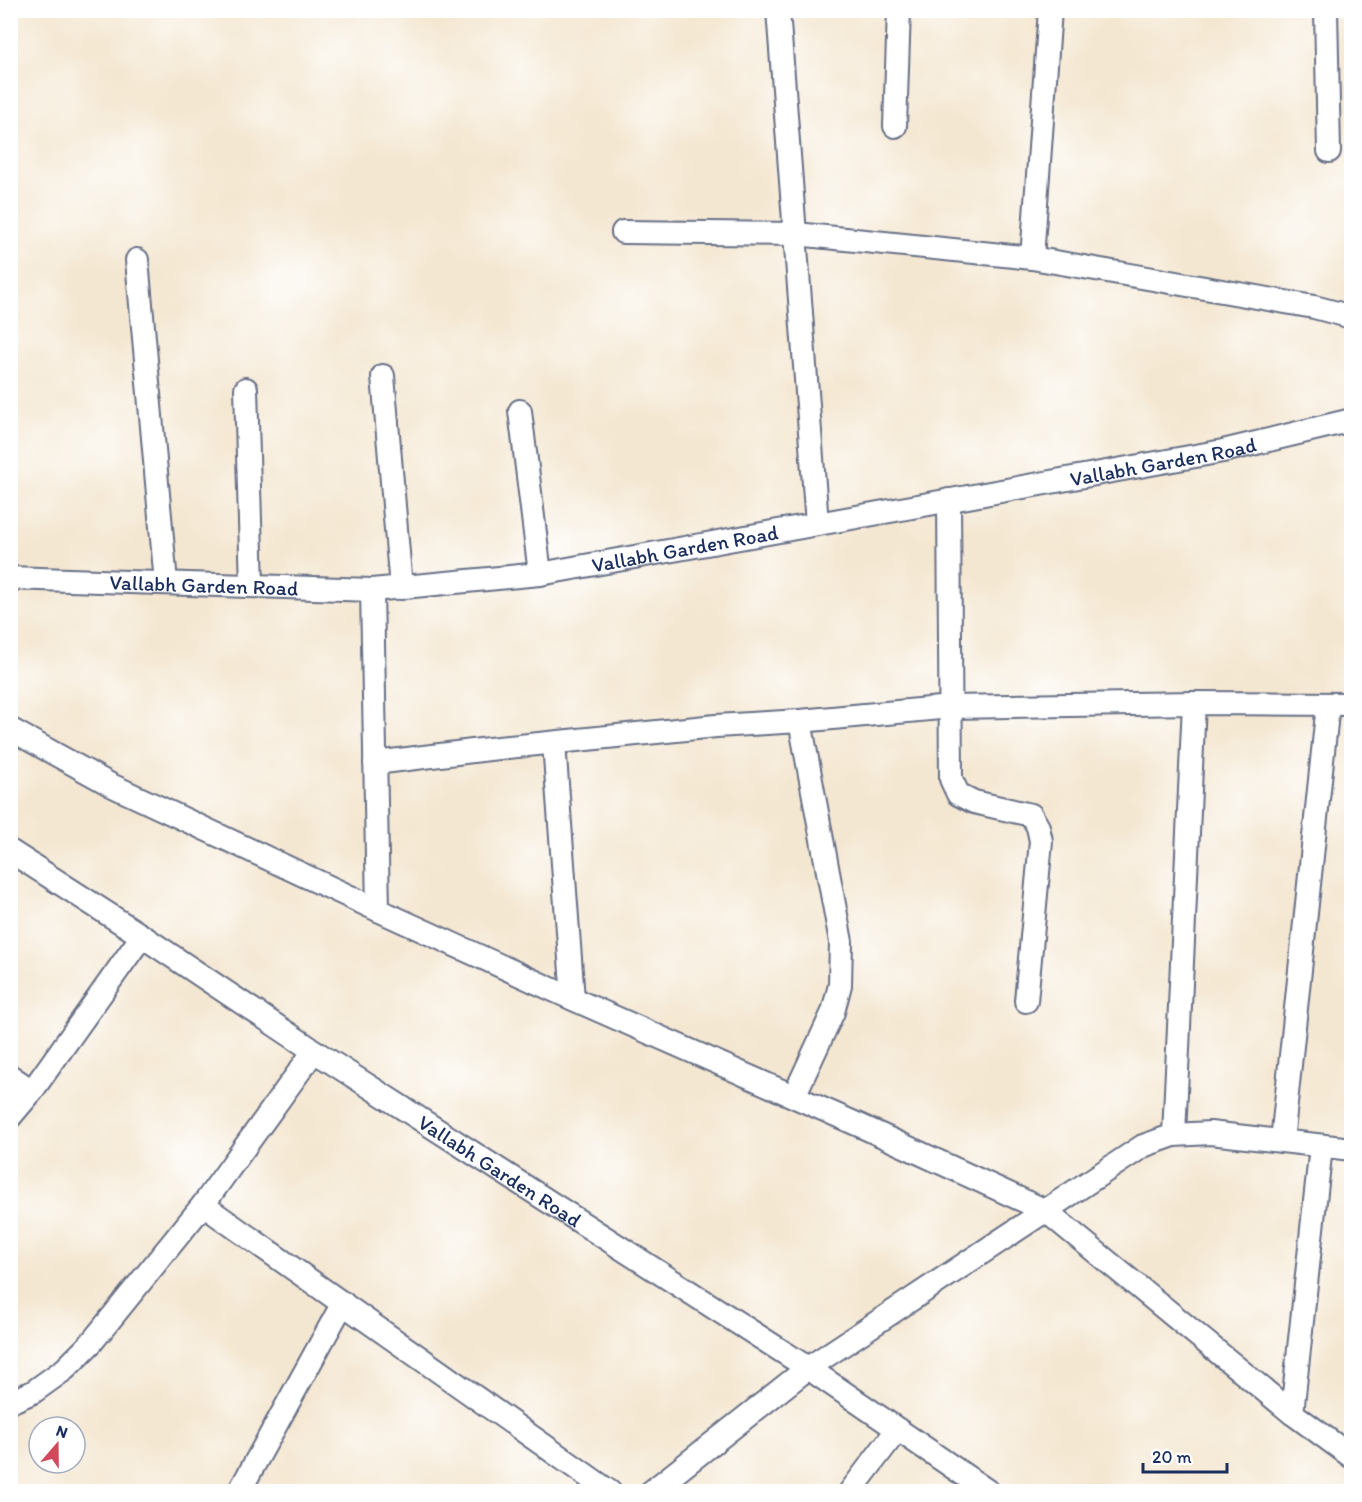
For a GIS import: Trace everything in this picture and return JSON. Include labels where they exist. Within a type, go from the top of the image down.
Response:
[{"type":"street","points":[[778,10],[817,524]]},
{"type":"street","points":[[895,126],[898,10]]},
{"type":"street","points":[[1032,258],[1050,10]]},
{"type":"street","points":[[1326,10],[1329,151]]},
{"type":"street","points":[[623,232],[796,234],[1032,258],[1314,308],[1352,317]]},
{"type":"street","points":[[137,261],[166,583]]},
{"type":"street","points":[[383,376],[401,588]]},
{"type":"street","points":[[246,389],[252,586]]},
{"type":"street","points":[[520,411],[540,574]]},
{"type":"street","name":"Vallabh Garden Road","points":[[10,578],[372,590],[540,574],[1224,451],[1352,420]]},
{"type":"street","points":[[949,500],[951,779],[958,794],[974,802],[1031,815],[1038,827],[1041,842],[1026,1001]]},
{"type":"street","points":[[372,590],[378,910]]},
{"type":"street","points":[[1174,1134],[1194,703]]},
{"type":"street","points":[[375,763],[716,726],[951,707],[1194,703],[1352,704]]},
{"type":"street","points":[[1282,1141],[1328,704]]},
{"type":"street","points":[[794,1096],[833,1012],[840,985],[842,942],[800,721]]},
{"type":"street","points":[[10,729],[111,785],[378,910],[1046,1211],[1292,1413],[1352,1457]]},
{"type":"street","points":[[554,743],[573,999]]},
{"type":"street","name":"Vallabh Garden Road","points":[[10,851],[314,1051],[808,1368],[989,1491]]},
{"type":"street","points":[[10,1117],[32,1091],[142,936]]},
{"type":"street","points":[[10,1402],[33,1392],[57,1375],[91,1343],[203,1204],[314,1051]]},
{"type":"street","points":[[10,1076],[32,1091]]},
{"type":"street","points":[[651,1491],[808,1368],[1143,1146],[1174,1134],[1209,1133],[1352,1149]]},
{"type":"street","points":[[1292,1413],[1321,1146]]},
{"type":"street","points":[[203,1204],[610,1491]]},
{"type":"street","points":[[239,1491],[343,1303]]},
{"type":"street","points":[[850,1491],[897,1430]]}]
